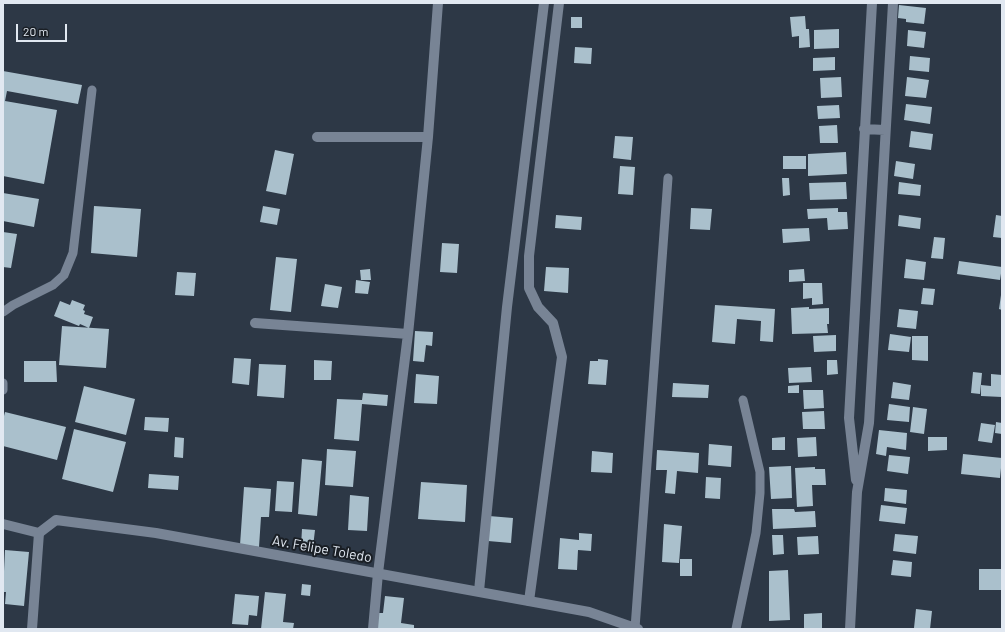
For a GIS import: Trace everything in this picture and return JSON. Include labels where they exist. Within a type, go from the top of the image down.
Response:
[{"type":"street","points":[[373,629],[378,573],[408,334],[428,137],[438,3]]},
{"type":"street","points":[[479,591],[507,307],[544,3]]},
{"type":"street","points":[[529,601],[562,357],[553,323],[538,307],[529,288],[529,256],[560,3]]},
{"type":"street","points":[[857,492],[849,418],[872,3]]},
{"type":"street","points":[[850,629],[857,492],[869,423],[893,3]]},
{"type":"street","points":[[864,129],[885,130]]},
{"type":"street","points":[[317,137],[428,137]]},
{"type":"street","points":[[255,323],[408,334]]},
{"type":"street","name":"Av. Felipe Toledo","points":[[40,533],[56,520],[156,533],[589,612],[636,628]]},
{"type":"street","points":[[3,524],[40,533],[32,629]]},
{"type":"lane","points":[[3,312],[53,285],[64,276],[73,253],[92,90]]},
{"type":"lane","points":[[636,628],[668,178]]},
{"type":"lane","points":[[3,383],[3,390]]},
{"type":"lane","points":[[736,629],[756,533],[760,493],[760,472],[743,400]]},
{"type":"building","points":[[899,5],[926,8],[924,24],[906,22],[906,19],[898,18]]},
{"type":"building","points":[[805,16],[806,29],[809,29],[810,47],[799,48],[799,36],[792,37],[790,17]]},
{"type":"building","points":[[571,17],[582,17],[582,28],[571,28]]},
{"type":"building","points":[[839,29],[839,48],[814,49],[814,30]]},
{"type":"building","points":[[908,30],[926,32],[924,48],[907,46]]},
{"type":"building","points":[[575,47],[592,48],[591,64],[574,63]]},
{"type":"building","points":[[910,56],[930,58],[929,72],[909,70]]},
{"type":"building","points":[[835,57],[835,70],[813,71],[813,58]]},
{"type":"building","points":[[3,71],[82,85],[78,104],[7,91],[5,101],[57,110],[44,184],[3,176]]},
{"type":"building","points":[[841,77],[842,97],[821,98],[820,78]]},
{"type":"building","points":[[907,77],[929,80],[926,98],[905,96]]},
{"type":"building","points":[[906,104],[932,107],[930,124],[904,120]]},
{"type":"building","points":[[839,105],[840,118],[818,119],[817,106]]},
{"type":"building","points":[[837,125],[838,143],[820,143],[819,126]]},
{"type":"building","points":[[911,131],[933,134],[931,150],[909,147]]},
{"type":"building","points":[[615,136],[633,137],[631,160],[613,158]]},
{"type":"building","points":[[275,150],[294,154],[286,195],[266,191]]},
{"type":"building","points":[[846,152],[847,174],[808,176],[808,154]]},
{"type":"building","points":[[783,156],[806,156],[806,169],[783,169]]},
{"type":"building","points":[[896,161],[915,164],[913,179],[894,176]]},
{"type":"building","points":[[620,166],[635,167],[633,195],[618,194]]},
{"type":"building","points":[[782,178],[789,178],[790,195],[783,196]]},
{"type":"building","points":[[846,182],[847,199],[810,200],[809,183]]},
{"type":"building","points":[[899,182],[921,185],[920,196],[898,194]]},
{"type":"building","points":[[3,193],[39,199],[34,227],[3,221]]},
{"type":"building","points":[[94,206],[141,209],[137,257],[91,253]]},
{"type":"building","points":[[263,206],[280,209],[277,225],[260,222]]},
{"type":"building","points":[[691,208],[712,209],[710,230],[690,229]]},
{"type":"building","points":[[838,208],[838,212],[847,212],[848,229],[828,230],[827,218],[808,219],[807,209]]},
{"type":"building","points":[[556,215],[582,217],[581,230],[555,228]]},
{"type":"building","points":[[899,215],[921,218],[920,229],[898,226]]},
{"type":"building","points":[[996,215],[1002,216],[1002,238],[993,237]]},
{"type":"building","points":[[809,228],[810,241],[783,243],[782,229]]},
{"type":"building","points":[[3,232],[17,234],[11,268],[3,267]]},
{"type":"building","points":[[934,237],[945,238],[943,259],[931,258]]},
{"type":"building","points":[[442,243],[459,244],[457,273],[440,272]]},
{"type":"building","points":[[276,257],[297,259],[291,312],[270,310]]},
{"type":"building","points":[[906,259],[926,262],[924,280],[904,278]]},
{"type":"building","points":[[959,261],[1002,267],[1000,280],[957,274]]},
{"type":"building","points":[[546,267],[569,268],[568,293],[544,291]]},
{"type":"building","points":[[370,269],[371,280],[361,280],[360,270]]},
{"type":"building","points":[[804,269],[805,281],[789,282],[789,270]]},
{"type":"building","points":[[177,272],[196,273],[194,296],[175,295]]},
{"type":"building","points":[[356,280],[370,282],[368,294],[355,293]]},
{"type":"building","points":[[803,283],[822,283],[823,304],[812,305],[812,298],[803,299]]},
{"type":"building","points":[[325,284],[342,287],[338,308],[321,306]]},
{"type":"building","points":[[923,288],[935,289],[933,305],[921,304]]},
{"type":"building","points":[[1002,295],[1002,310],[999,309]]},
{"type":"building","points":[[72,300],[85,305],[83,310],[85,311],[84,314],[93,317],[89,328],[80,324],[79,326],[54,316],[60,301],[70,305]]},
{"type":"building","points":[[715,305],[775,309],[773,342],[760,341],[761,321],[737,319],[735,344],[712,342]]},
{"type":"building","points":[[809,307],[809,309],[829,308],[829,324],[827,324],[828,333],[792,334],[791,308]]},
{"type":"building","points":[[899,309],[918,311],[916,329],[897,327]]},
{"type":"building","points":[[62,326],[109,329],[106,368],[59,365]]},
{"type":"building","points":[[415,331],[433,332],[432,346],[426,345],[424,362],[413,361]]},
{"type":"building","points":[[890,334],[911,337],[909,352],[888,350]]},
{"type":"building","points":[[836,335],[836,351],[814,352],[813,336]]},
{"type":"building","points":[[912,336],[928,336],[928,361],[912,360]]},
{"type":"building","points":[[234,358],[251,359],[249,385],[232,383]]},
{"type":"building","points":[[598,359],[608,360],[606,385],[588,384],[590,361],[598,361]]},
{"type":"building","points":[[314,360],[332,361],[331,380],[314,380]]},
{"type":"building","points":[[827,360],[837,360],[838,374],[827,375]]},
{"type":"building","points":[[24,361],[56,361],[57,382],[24,382]]},
{"type":"building","points":[[259,364],[286,365],[284,398],[257,396]]},
{"type":"building","points":[[811,367],[812,382],[789,383],[788,368]]},
{"type":"building","points":[[973,372],[982,373],[980,394],[971,393]]},
{"type":"building","points":[[416,374],[439,376],[437,404],[414,403]]},
{"type":"building","points":[[991,374],[1002,375],[1002,397],[981,396],[981,385],[991,386]]},
{"type":"building","points":[[893,382],[911,385],[909,400],[891,398]]},
{"type":"building","points":[[673,383],[709,385],[708,398],[672,397]]},
{"type":"building","points":[[799,385],[799,393],[788,393],[788,386]]},
{"type":"building","points":[[84,386],[135,399],[126,435],[75,422]]},
{"type":"building","points":[[803,390],[823,390],[824,408],[804,409]]},
{"type":"building","points":[[363,393],[388,395],[387,406],[362,404],[359,441],[334,439],[337,399],[362,400]]},
{"type":"building","points":[[889,404],[910,407],[909,422],[887,420]]},
{"type":"building","points":[[913,407],[927,409],[924,434],[910,432]]},
{"type":"building","points":[[824,411],[825,429],[803,429],[802,412]]},
{"type":"building","points":[[5,412],[66,427],[57,460],[3,446],[3,420]]},
{"type":"building","points":[[145,417],[169,418],[168,432],[144,430]]},
{"type":"building","points":[[996,422],[1002,423],[1002,434],[995,433]]},
{"type":"building","points":[[981,423],[995,425],[992,443],[978,441]]},
{"type":"building","points":[[74,429],[126,442],[113,492],[62,479]]},
{"type":"building","points":[[879,430],[907,433],[906,450],[887,447],[886,456],[876,454]]},
{"type":"building","points":[[175,437],[184,438],[183,458],[174,457]]},
{"type":"building","points":[[785,437],[785,450],[772,450],[772,438]]},
{"type":"building","points":[[816,437],[817,456],[798,457],[797,438]]},
{"type":"building","points":[[928,437],[947,437],[947,450],[928,451]]},
{"type":"building","points":[[709,444],[732,446],[731,467],[708,465]]},
{"type":"building","points":[[327,449],[356,451],[353,487],[325,485]]},
{"type":"building","points":[[657,450],[699,453],[698,473],[677,471],[675,494],[665,493],[667,470],[656,470]]},
{"type":"building","points":[[592,451],[613,453],[612,473],[591,472]]},
{"type":"building","points":[[963,454],[1002,458],[1000,478],[961,474]]},
{"type":"building","points":[[889,455],[910,457],[908,474],[887,471]]},
{"type":"building","points":[[302,459],[322,461],[317,516],[298,514]]},
{"type":"building","points":[[791,466],[792,498],[771,499],[769,467]]},
{"type":"building","points":[[815,467],[815,469],[825,469],[826,485],[812,485],[813,506],[797,507],[795,468]]},
{"type":"building","points":[[149,474],[179,476],[178,490],[148,488]]},
{"type":"building","points":[[706,477],[721,478],[720,499],[705,498]]},
{"type":"building","points":[[277,481],[294,482],[292,512],[275,511]]},
{"type":"building","points":[[421,482],[467,485],[465,522],[418,519]]},
{"type":"building","points":[[244,487],[271,489],[269,517],[261,517],[259,547],[240,545]]},
{"type":"building","points":[[885,488],[907,490],[906,504],[884,501]]},
{"type":"building","points":[[350,495],[369,497],[367,531],[348,530]]},
{"type":"building","points":[[881,505],[907,508],[905,524],[879,521]]},
{"type":"building","points":[[772,509],[794,509],[795,512],[815,511],[816,527],[773,529]]},
{"type":"building","points":[[489,516],[513,518],[511,543],[488,541]]},
{"type":"building","points":[[664,524],[682,526],[679,563],[662,562]]},
{"type":"building","points":[[302,529],[315,530],[313,547],[301,546]]},
{"type":"building","points":[[579,533],[592,534],[591,551],[578,550],[577,570],[558,569],[560,538],[579,540]]},
{"type":"building","points":[[895,534],[918,536],[916,554],[893,551]]},
{"type":"building","points":[[772,535],[783,535],[784,554],[773,555]]},
{"type":"building","points":[[818,536],[819,554],[798,555],[797,537]]},
{"type":"building","points":[[5,550],[29,552],[24,606],[5,604],[6,592],[3,592]]},
{"type":"building","points":[[680,559],[692,559],[692,576],[680,576]]},
{"type":"building","points":[[893,560],[912,562],[911,577],[891,575]]},
{"type":"building","points":[[979,569],[1002,569],[1002,590],[979,590]]},
{"type":"building","points":[[788,570],[790,620],[769,621],[769,571]]},
{"type":"building","points":[[302,584],[311,585],[310,596],[301,595]]},
{"type":"building","points":[[265,592],[286,594],[283,622],[294,623],[293,629],[261,629]]},
{"type":"building","points":[[235,594],[259,596],[257,616],[249,615],[248,625],[232,624]]},
{"type":"building","points":[[385,596],[404,598],[401,623],[414,625],[414,629],[376,629],[377,613],[383,613]]},
{"type":"building","points":[[916,609],[932,611],[930,629],[914,628]]},
{"type":"building","points":[[822,613],[822,629],[804,629],[804,614]]}]
